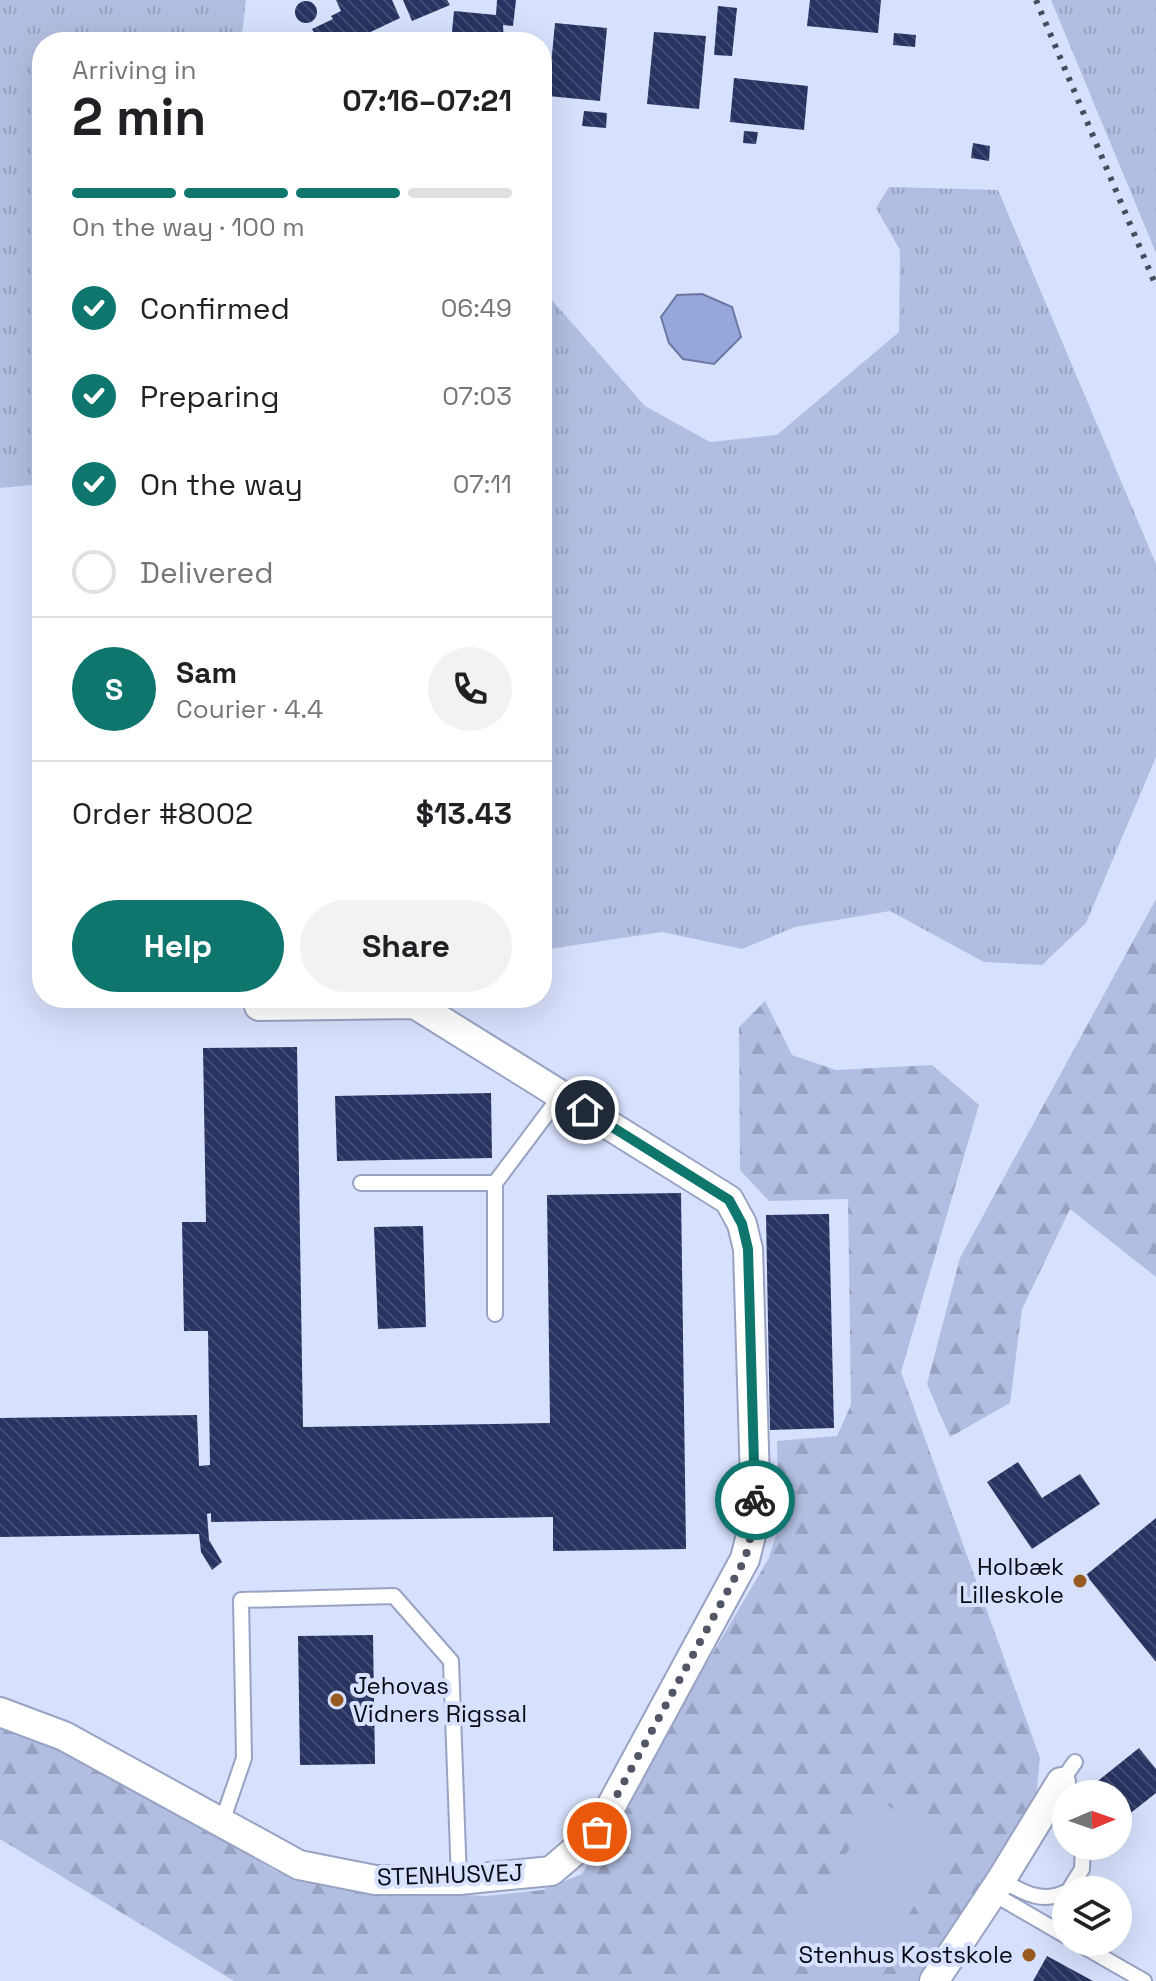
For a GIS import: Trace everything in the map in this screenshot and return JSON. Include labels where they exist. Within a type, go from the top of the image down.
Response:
[{"type":"street","name":"STENHUSVEJ","points":[[0,1712],[64,1736],[299,1865],[375,1880],[459,1880],[551,1871],[597,1832],[745,1559],[756,1515],[748,1249],[742,1224],[729,1200],[420,1008]]},
{"type":"street","points":[[1066,1780],[1068,1772]]},
{"type":"street","points":[[934,1981],[997,1887],[1052,1820]]},
{"type":"lane","points":[[495,1314],[495,1183],[561,1095]]},
{"type":"lane","points":[[361,1183],[495,1183]]},
{"type":"lane","points":[[222,1822],[244,1758],[241,1600],[394,1596],[451,1661],[459,1880]]},
{"type":"lane","points":[[997,1887],[1034,1897],[1052,1897]]},
{"type":"lane","points":[[997,1887],[1052,1926]]},
{"type":"lane","points":[[1100,1956],[1144,1981]]},
{"type":"green space","points":[[0,0],[246,0],[242,32],[32,32],[32,485],[0,488]]},
{"type":"green space","points":[[1051,0],[1156,0],[1156,253]]},
{"type":"green space","points":[[889,187],[998,190],[1156,564],[1156,757],[1086,923],[1042,965],[984,962],[890,911],[795,927],[742,949],[662,932],[552,948],[552,300],[645,406],[710,442],[777,435],[899,332],[900,250],[876,208]]},
{"type":"green space","points":[[1156,899],[1156,1277],[1070,1209],[1022,1309],[1010,1403],[950,1437],[927,1384],[960,1258]]},
{"type":"green space","points":[[765,1001],[792,1055],[836,1070],[932,1065],[979,1105],[901,1372],[1040,1758],[1035,1807],[920,1981],[234,1981],[0,1839],[0,1728],[24,1735],[112,1776],[279,1873],[348,1889],[486,1896],[542,1890],[582,1874],[769,1558],[778,1527],[777,1441],[837,1436],[851,1405],[848,1199],[769,1201],[740,1170],[739,1027]]},
{"type":"green space","points":[[881,1801],[952,1848],[865,1981],[835,1981],[784,1948]]},
{"type":"shaded area","points":[[702,294],[732,307],[741,337],[714,364],[683,359],[669,343],[661,317],[677,295]]},
{"type":"building","points":[[336,0],[392,0],[400,18],[371,32],[314,32],[312,29],[333,19],[331,16],[341,11]]},
{"type":"building","points":[[403,0],[447,0],[450,5],[412,21]]},
{"type":"building","points":[[497,0],[516,0],[513,26],[503,25],[503,32],[452,32],[454,11],[496,15]]},
{"type":"building","points":[[810,0],[881,0],[878,33],[807,26]]},
{"type":"building","points":[[306,1],[314,4],[317,12],[314,20],[306,23],[298,20],[295,12],[298,4]]},
{"type":"building","points":[[718,6],[737,8],[732,56],[714,55]]},
{"type":"building","points":[[555,23],[607,28],[600,101],[552,96]]},
{"type":"building","points":[[654,32],[706,36],[699,109],[647,104]]},
{"type":"building","points":[[894,33],[916,35],[915,47],[893,45]]},
{"type":"building","points":[[734,78],[808,86],[804,130],[730,122]]},
{"type":"building","points":[[584,111],[607,113],[606,128],[582,126]]},
{"type":"building","points":[[744,131],[758,132],[756,144],[743,143]]},
{"type":"building","points":[[973,143],[990,146],[989,161],[971,158]]},
{"type":"building","points":[[297,1047],[303,1427],[550,1423],[547,1195],[681,1193],[686,1549],[553,1551],[553,1517],[211,1522],[211,1513],[207,1514],[209,1540],[222,1562],[212,1570],[201,1552],[199,1534],[0,1537],[0,1418],[197,1415],[199,1466],[210,1465],[208,1331],[184,1331],[182,1222],[206,1222],[203,1048]]},
{"type":"building","points":[[491,1093],[492,1158],[337,1161],[335,1096]]},
{"type":"building","points":[[829,1214],[834,1428],[770,1430],[766,1215]]},
{"type":"building","points":[[423,1226],[426,1327],[378,1329],[374,1227]]},
{"type":"building","points":[[1018,1462],[1042,1498],[1080,1474],[1100,1504],[1032,1549],[987,1482]]},
{"type":"building","points":[[1156,1518],[1156,1662],[1086,1575]]},
{"type":"building","name":"Jehovas Vidners Rigssal","points":[[373,1635],[375,1764],[300,1765],[298,1636]]},
{"type":"building","points":[[1139,1748],[1156,1769],[1156,1793],[1132,1812],[1132,1780],[1099,1780]]},
{"type":"building","points":[[1047,1956],[1093,1981],[1033,1981]]},
{"type":"railway","points":[[1036,0],[1156,286]]},
{"type":"way so far","points":[[597,1832],[745,1559],[756,1515],[755,1500]]},
{"type":"place","name":"Holbæk Lilleskole","points":[[1080,1581]]},
{"type":"place","name":"Jehovas Vidners Rigssal","points":[[337,1700]]},
{"type":"place","name":"Stenhus Kostskole","points":[[1029,1955]]},
{"type":"route","points":[[585,1110],[729,1200],[742,1224],[748,1249],[755,1500]]}]
